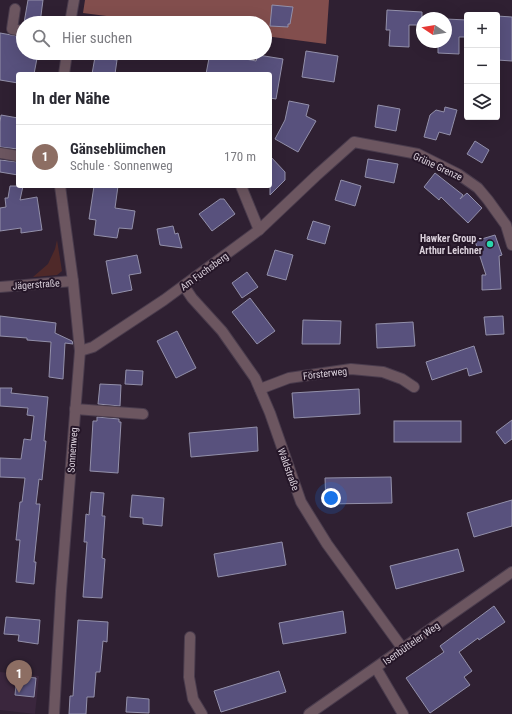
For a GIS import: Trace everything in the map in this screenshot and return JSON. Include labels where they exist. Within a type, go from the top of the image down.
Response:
[{"type":"street","points":[[71,16],[74,0]]},
{"type":"street","points":[[15,9],[12,29],[16,30]]},
{"type":"street","points":[[64,72],[66,60]]},
{"type":"street","name":"Grüne Grenze","points":[[317,175],[354,142],[418,154],[458,174],[478,188],[506,225],[512,245]]},
{"type":"street","points":[[0,152],[16,156]]},
{"type":"street","name":"Am Fuchsberg","points":[[80,351],[93,347],[184,286],[259,230],[317,175]]},
{"type":"street","name":"Sonnenweg","points":[[54,714],[61,590],[80,351],[73,281],[60,188]]},
{"type":"street","points":[[243,188],[259,230]]},
{"type":"street","name":"Jägerstraße","points":[[0,287],[73,281]]},
{"type":"street","name":"Waldstraße","points":[[184,286],[192,298],[222,331],[255,378],[270,413],[301,502],[327,544],[403,649]]},
{"type":"street","name":"Försterweg","points":[[260,389],[289,378],[351,369],[383,372],[402,379],[414,387]]},
{"type":"street","points":[[75,409],[143,414]]},
{"type":"street","name":"Isenbütteler Weg","points":[[309,714],[512,572]]},
{"type":"street","points":[[190,637],[189,677],[193,699],[202,714]]},
{"type":"street","points":[[376,668],[403,714]]},
{"type":"shaded area","points":[[85,0],[329,0],[326,44],[272,37],[272,16],[106,16],[83,13]]},
{"type":"shaded area","points":[[57,240],[62,271],[57,275],[33,277],[48,264],[55,249]]},
{"type":"shaded area","points":[[0,672],[39,676],[35,714],[0,710]]},
{"type":"building","points":[[28,0],[43,0],[41,16],[25,16]]},
{"type":"building","points":[[272,5],[293,7],[290,24],[288,24],[288,27],[272,26]]},
{"type":"building","points":[[387,10],[422,12],[416,12],[416,25],[409,25],[409,47],[389,46],[390,30],[386,30]]},
{"type":"building","points":[[500,16],[512,17],[512,61],[500,60]]},
{"type":"building","points":[[452,19],[464,20],[464,37],[459,37],[459,54],[438,53],[438,48],[452,48]]},
{"type":"building","points":[[0,33],[16,36],[16,60],[37,60],[34,72],[16,72],[16,83],[0,80]]},
{"type":"building","points":[[306,51],[338,56],[334,82],[302,77]]},
{"type":"building","points":[[272,57],[283,59],[276,99],[272,98],[272,72],[206,72],[209,60],[256,61],[272,60]]},
{"type":"building","points":[[94,60],[117,60],[115,72],[92,72]]},
{"type":"building","points":[[289,101],[309,105],[306,116],[316,121],[298,152],[275,139],[285,120]]},
{"type":"building","points":[[378,105],[400,109],[396,131],[375,127]]},
{"type":"building","points":[[445,107],[457,110],[450,135],[439,132],[436,140],[424,137],[430,115],[436,110],[444,112]]},
{"type":"building","points":[[1,115],[16,118],[16,149],[0,147]]},
{"type":"building","points":[[475,141],[489,150],[482,163],[467,154]]},
{"type":"building","points":[[272,158],[285,172],[285,180],[270,195],[270,188],[272,188]]},
{"type":"building","points":[[368,159],[398,164],[394,183],[365,177]]},
{"type":"building","points":[[0,160],[16,162],[16,175],[0,172]]},
{"type":"building","points":[[435,173],[463,195],[460,199],[467,193],[482,208],[468,223],[441,197],[439,200],[424,187]]},
{"type":"building","points":[[341,180],[361,186],[355,206],[335,200]]},
{"type":"building","points":[[10,186],[23,188],[20,200],[37,197],[42,230],[21,233],[21,228],[0,231],[0,208],[6,207],[5,198],[8,198]]},
{"type":"building","points":[[94,188],[118,188],[115,208],[135,211],[132,229],[119,228],[117,238],[94,235],[96,220],[89,219]]},
{"type":"building","points":[[220,199],[224,199],[235,214],[212,231],[199,214]]},
{"type":"building","points":[[313,221],[330,226],[325,244],[307,239]]},
{"type":"building","points":[[173,226],[175,234],[178,233],[182,248],[160,245],[157,229]]},
{"type":"building","points":[[495,235],[502,255],[499,256],[501,289],[482,290],[482,275],[486,275],[475,241]]},
{"type":"building","points":[[275,250],[293,255],[286,280],[267,275]]},
{"type":"building","points":[[137,255],[141,273],[129,275],[132,290],[112,294],[106,261]]},
{"type":"building","points":[[247,272],[258,287],[242,298],[232,283]]},
{"type":"building","points":[[250,298],[275,331],[257,344],[232,312]]},
{"type":"building","points":[[0,316],[56,323],[55,333],[72,341],[73,344],[65,343],[63,379],[49,377],[51,342],[0,336]]},
{"type":"building","points":[[503,316],[504,334],[486,335],[484,317]]},
{"type":"building","points":[[303,320],[341,321],[340,344],[302,344]]},
{"type":"building","points":[[413,322],[415,346],[377,348],[376,324]]},
{"type":"building","points":[[177,331],[196,368],[176,378],[157,341]]},
{"type":"building","points":[[474,346],[482,372],[469,376],[467,368],[432,380],[426,362]]},
{"type":"building","points":[[126,370],[143,371],[142,385],[125,384]]},
{"type":"building","points":[[100,384],[121,385],[120,406],[98,404]]},
{"type":"building","points":[[0,388],[12,388],[11,393],[48,397],[42,480],[39,479],[36,504],[40,504],[34,562],[36,562],[34,584],[16,582],[20,540],[16,540],[20,502],[22,502],[25,478],[0,477],[0,458],[21,459],[24,439],[31,440],[34,416],[27,415],[28,408],[0,406]]},
{"type":"building","points":[[359,389],[360,414],[294,418],[292,393]]},
{"type":"building","points":[[97,417],[119,419],[119,422],[121,422],[118,473],[90,471],[93,421],[97,421]]},
{"type":"building","points":[[512,420],[512,439],[505,444],[496,432]]},
{"type":"building","points":[[394,421],[461,421],[461,442],[394,442]]},
{"type":"building","points":[[257,427],[258,451],[191,457],[189,433]]},
{"type":"building","points":[[391,477],[392,503],[326,504],[325,478]]},
{"type":"building","points":[[91,492],[104,493],[102,516],[105,516],[102,558],[105,559],[102,598],[83,597],[87,542],[84,542],[86,514],[89,515]]},
{"type":"building","points":[[132,495],[164,498],[162,526],[143,524],[143,518],[130,517]]},
{"type":"building","points":[[512,500],[512,526],[474,537],[467,513]]},
{"type":"building","points":[[282,542],[286,565],[218,577],[214,554]]},
{"type":"building","points":[[458,549],[464,571],[396,589],[390,566]]},
{"type":"building","points":[[494,606],[505,622],[479,640],[478,638],[459,652],[472,671],[464,677],[470,685],[430,713],[406,678],[444,652],[440,646]]},
{"type":"building","points":[[343,611],[346,633],[283,644],[279,623]]},
{"type":"building","points":[[6,617],[40,620],[38,644],[18,641],[19,635],[4,634]]},
{"type":"building","points":[[78,620],[108,622],[107,642],[103,641],[100,672],[96,672],[94,697],[87,697],[86,714],[69,714],[70,696],[73,696]]},
{"type":"building","points":[[279,671],[286,692],[221,712],[214,691]]},
{"type":"building","points":[[17,676],[36,678],[34,697],[15,695]]},
{"type":"building","points":[[127,697],[149,699],[149,713],[126,712]]},
{"type":"place","name":"Hawker Group - Arthur Leichner","points":[[490,244]]},
{"type":"place","name":"Gänseblümchen","points":[[19,693]]}]
